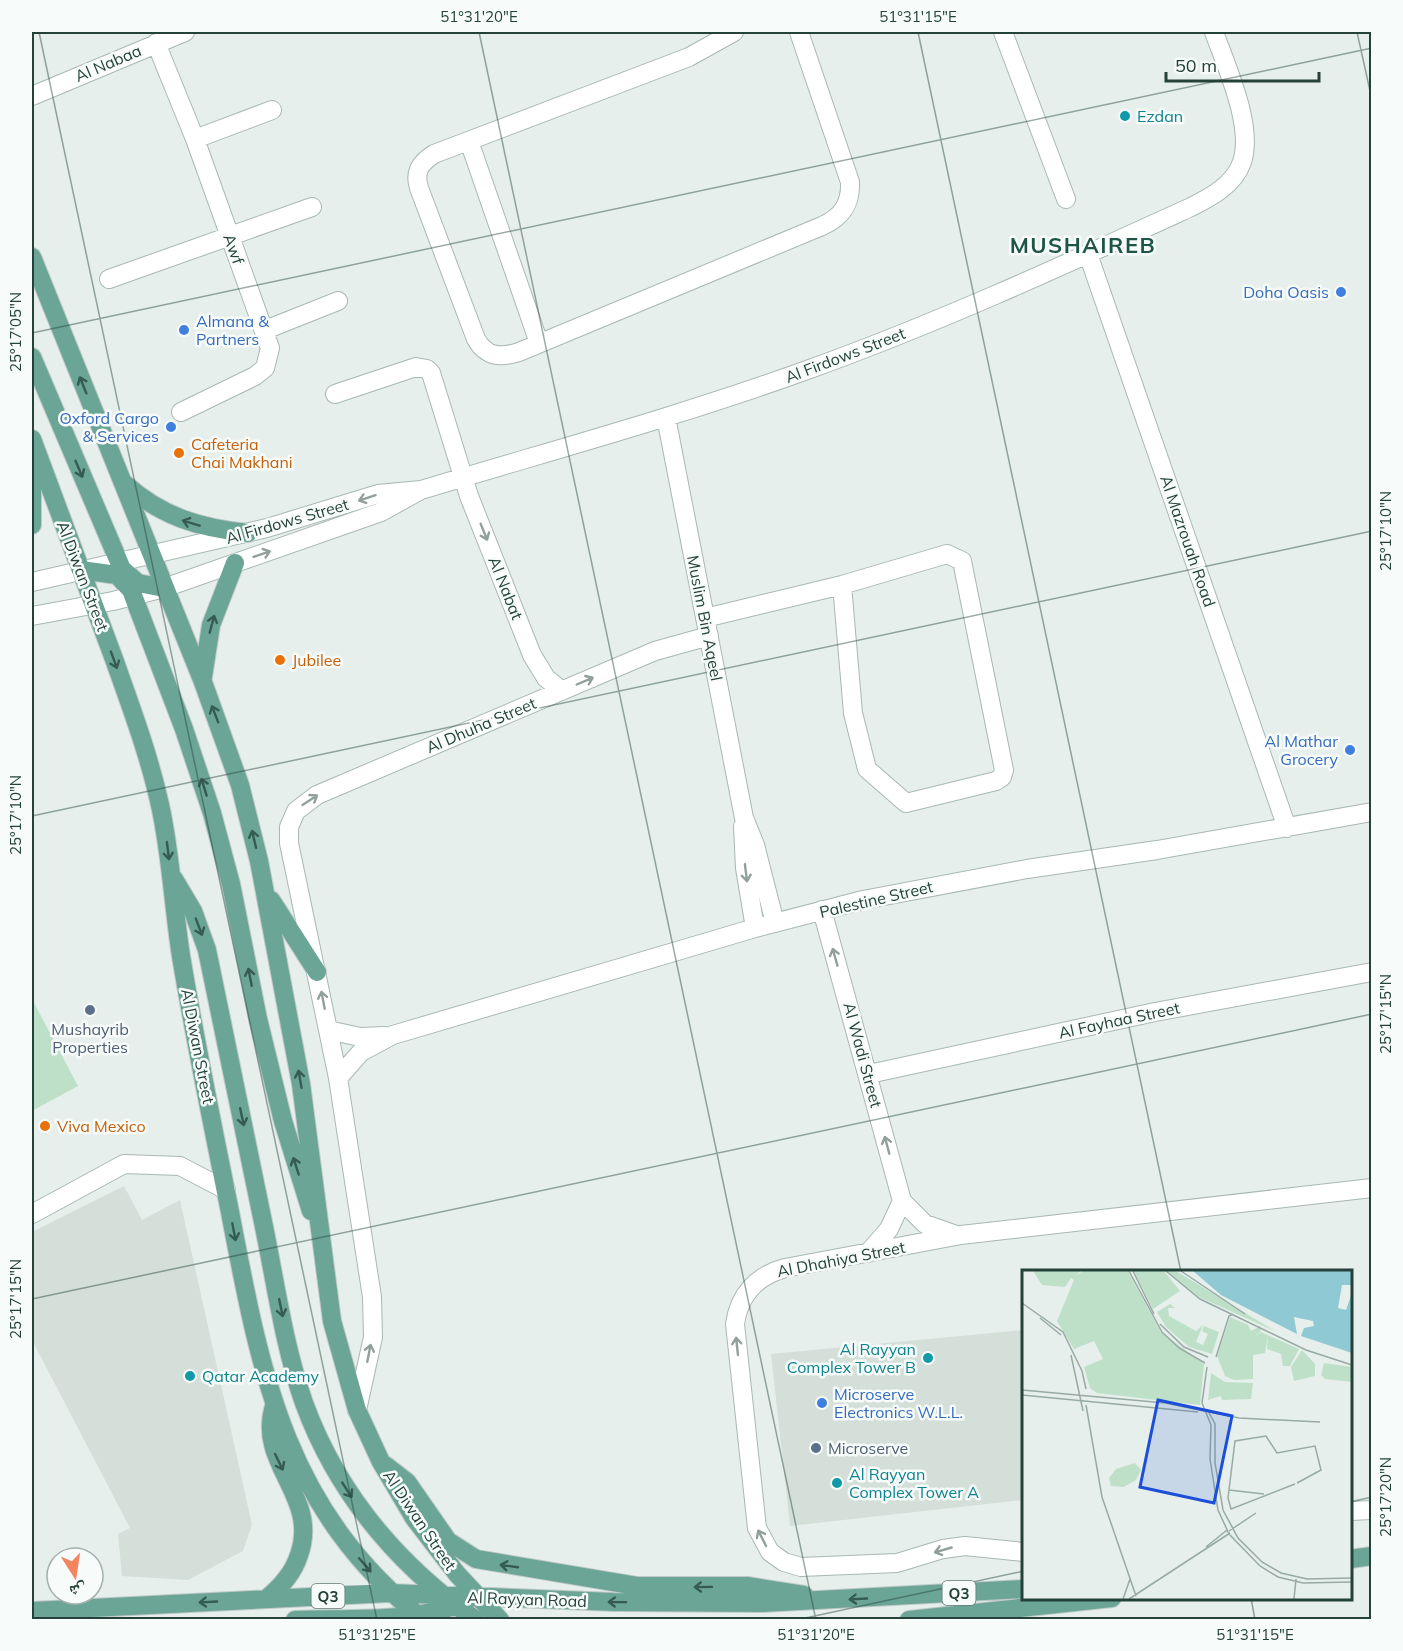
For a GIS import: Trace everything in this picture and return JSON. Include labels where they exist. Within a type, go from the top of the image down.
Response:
[{"type":"main road","name":"Al Diwan Street","points":[[32,257],[203,682],[240,785],[266,892],[303,1095],[332,1321],[357,1410],[381,1462],[435,1547],[500,1620]]},
{"type":"main road","points":[[32,357],[119,563],[134,581],[164,588]]},
{"type":"main road","name":"Al Diwan Street","points":[[32,439],[137,725],[156,789],[172,875],[181,956],[253,1332],[274,1406],[295,1459],[316,1498],[352,1550],[390,1593],[439,1611]]},
{"type":"main road","points":[[32,457],[32,525]]},
{"type":"main road","points":[[122,481],[150,505],[172,517],[198,526],[248,533]]},
{"type":"main road","points":[[203,682],[211,625],[235,563]]},
{"type":"main road","points":[[81,570],[117,575],[126,582],[134,596],[212,813],[231,884],[258,1019],[283,1121],[322,1241]]},
{"type":"main road","points":[[172,875],[193,911],[207,950],[289,1345],[304,1401],[329,1458],[363,1512],[408,1564],[439,1611]]},
{"type":"main road","points":[[266,892],[317,972]]},
{"type":"main road","points":[[266,1599],[283,1584],[294,1569],[301,1552],[305,1528],[301,1505],[272,1448],[270,1427],[274,1406]]},
{"type":"main road","points":[[381,1462],[407,1482],[448,1541],[476,1559],[637,1586],[772,1588],[822,1601]]},
{"type":"main road","points":[[1352,1558],[1371,1556]]},
{"type":"main road","name":"Al Rayyan Road","points":[[32,1611],[390,1593],[439,1611],[478,1597],[688,1603],[822,1601],[1022,1588]]},
{"type":"main road","points":[[909,1620],[1102,1600]]},
{"type":"main road","points":[[296,1620],[439,1611],[476,1620]]},
{"type":"street","name":"Al Nabaa","points":[[32,96],[185,32]]},
{"type":"street","points":[[734,32],[689,57],[434,154],[422,163],[417,175],[419,188],[480,346],[486,352],[502,356],[539,343],[822,226],[838,217],[844,210],[850,192],[850,182],[799,32]]},
{"type":"street","points":[[1003,32],[1066,199]]},
{"type":"street","name":"Al Firdows Street","points":[[32,582],[248,533],[378,494],[421,490],[666,417],[875,345],[1088,254],[1212,196],[1229,182],[1242,162],[1242,117],[1214,32]]},
{"type":"street","name":"Awf","points":[[156,43],[195,139],[270,348],[264,368],[255,376],[181,412]]},
{"type":"street","points":[[195,139],[272,110]]},
{"type":"street","points":[[469,141],[539,343]]},
{"type":"street","points":[[109,279],[230,238],[312,207]]},
{"type":"street","name":"Al Mazrouah Road","points":[[1088,254],[1287,828]]},
{"type":"street","points":[[265,330],[338,302]]},
{"type":"street","name":"Al Nabat","points":[[335,394],[416,367],[427,369],[435,384],[464,477],[532,655],[546,678],[562,691]]},
{"type":"street","name":"Muslim Bin Aqeel","points":[[666,417],[744,818],[745,868],[755,928]]},
{"type":"street","name":"Al Firdows Street","points":[[32,616],[94,605],[164,588],[381,512],[421,490]]},
{"type":"street","name":"Al Dhuha Street","points":[[317,972],[289,850],[288,835],[292,819],[302,805],[317,795],[707,627],[842,585],[947,554],[963,561],[1004,770],[1002,777],[996,781],[906,803],[867,769],[853,713],[842,585]]},
{"type":"street","name":"Palestine Street","points":[[338,1078],[361,1052],[393,1035],[822,910],[911,889],[1287,828],[1371,812]]},
{"type":"street","name":"Muslim Bin Aqeel","points":[[744,818],[755,845],[775,923]]},
{"type":"street","name":"Al Wadi Street","points":[[822,910],[869,1074],[902,1201]]},
{"type":"street","points":[[317,972],[338,1078],[373,1308],[373,1337],[357,1410]]},
{"type":"street","name":"Al Fayhaa Street","points":[[869,1074],[1155,1012],[1371,972]]},
{"type":"street","name":"Palestine Street","points":[[328,1030],[360,1037],[393,1035]]},
{"type":"street","points":[[32,1214],[124,1164],[180,1166],[226,1191]]},
{"type":"street","name":"Al Dhahiya Street","points":[[1022,1552],[965,1546],[897,1563],[801,1567],[777,1558],[760,1537],[755,1518],[736,1333],[740,1302],[754,1283],[774,1271],[961,1235],[1371,1188]]},
{"type":"street","points":[[868,1253],[889,1229],[902,1201],[925,1224],[961,1235]]},
{"type":"street","points":[[1352,1511],[1371,1510]]},
{"type":"shaded area","name":"Qatar Academy","points":[[124,1186],[142,1220],[180,1200],[252,1525],[243,1551],[188,1580],[122,1576],[118,1534],[130,1528],[32,1340],[32,1232]]},
{"type":"shaded area","points":[[1022,1330],[1022,1500],[790,1526],[771,1354]]},
{"type":"green space","points":[[32,1002],[78,1086],[32,1111]]},
{"type":"place","name":"Ezdan","points":[[1125,116]]},
{"type":"place","name":"Doha Oasis","points":[[1341,292]]},
{"type":"place","name":"Almana & Partners","points":[[184,330]]},
{"type":"place","name":"Oxford Cargo & Services","points":[[171,427]]},
{"type":"place","name":"Cafeteria Chai Makhani","points":[[179,453]]},
{"type":"place","name":"Jubilee","points":[[280,660]]},
{"type":"place","name":"Al Mathar Grocery","points":[[1350,750]]},
{"type":"place","name":"Mushayrib Properties","points":[[90,1010]]},
{"type":"place","name":"Viva Mexico","points":[[45,1126]]},
{"type":"place","name":"Al Rayyan Complex Tower B","points":[[928,1358]]},
{"type":"place","name":"Qatar Academy","points":[[190,1376]]},
{"type":"place","name":"Microserve Electronics W.L.L.","points":[[822,1403]]},
{"type":"place","name":"Microserve","points":[[816,1448]]},
{"type":"place","name":"Al Rayyan Complex Tower A","points":[[837,1483]]},
{"type":"district","name":"MUSHAIREB","points":[[1083,245]]}]
